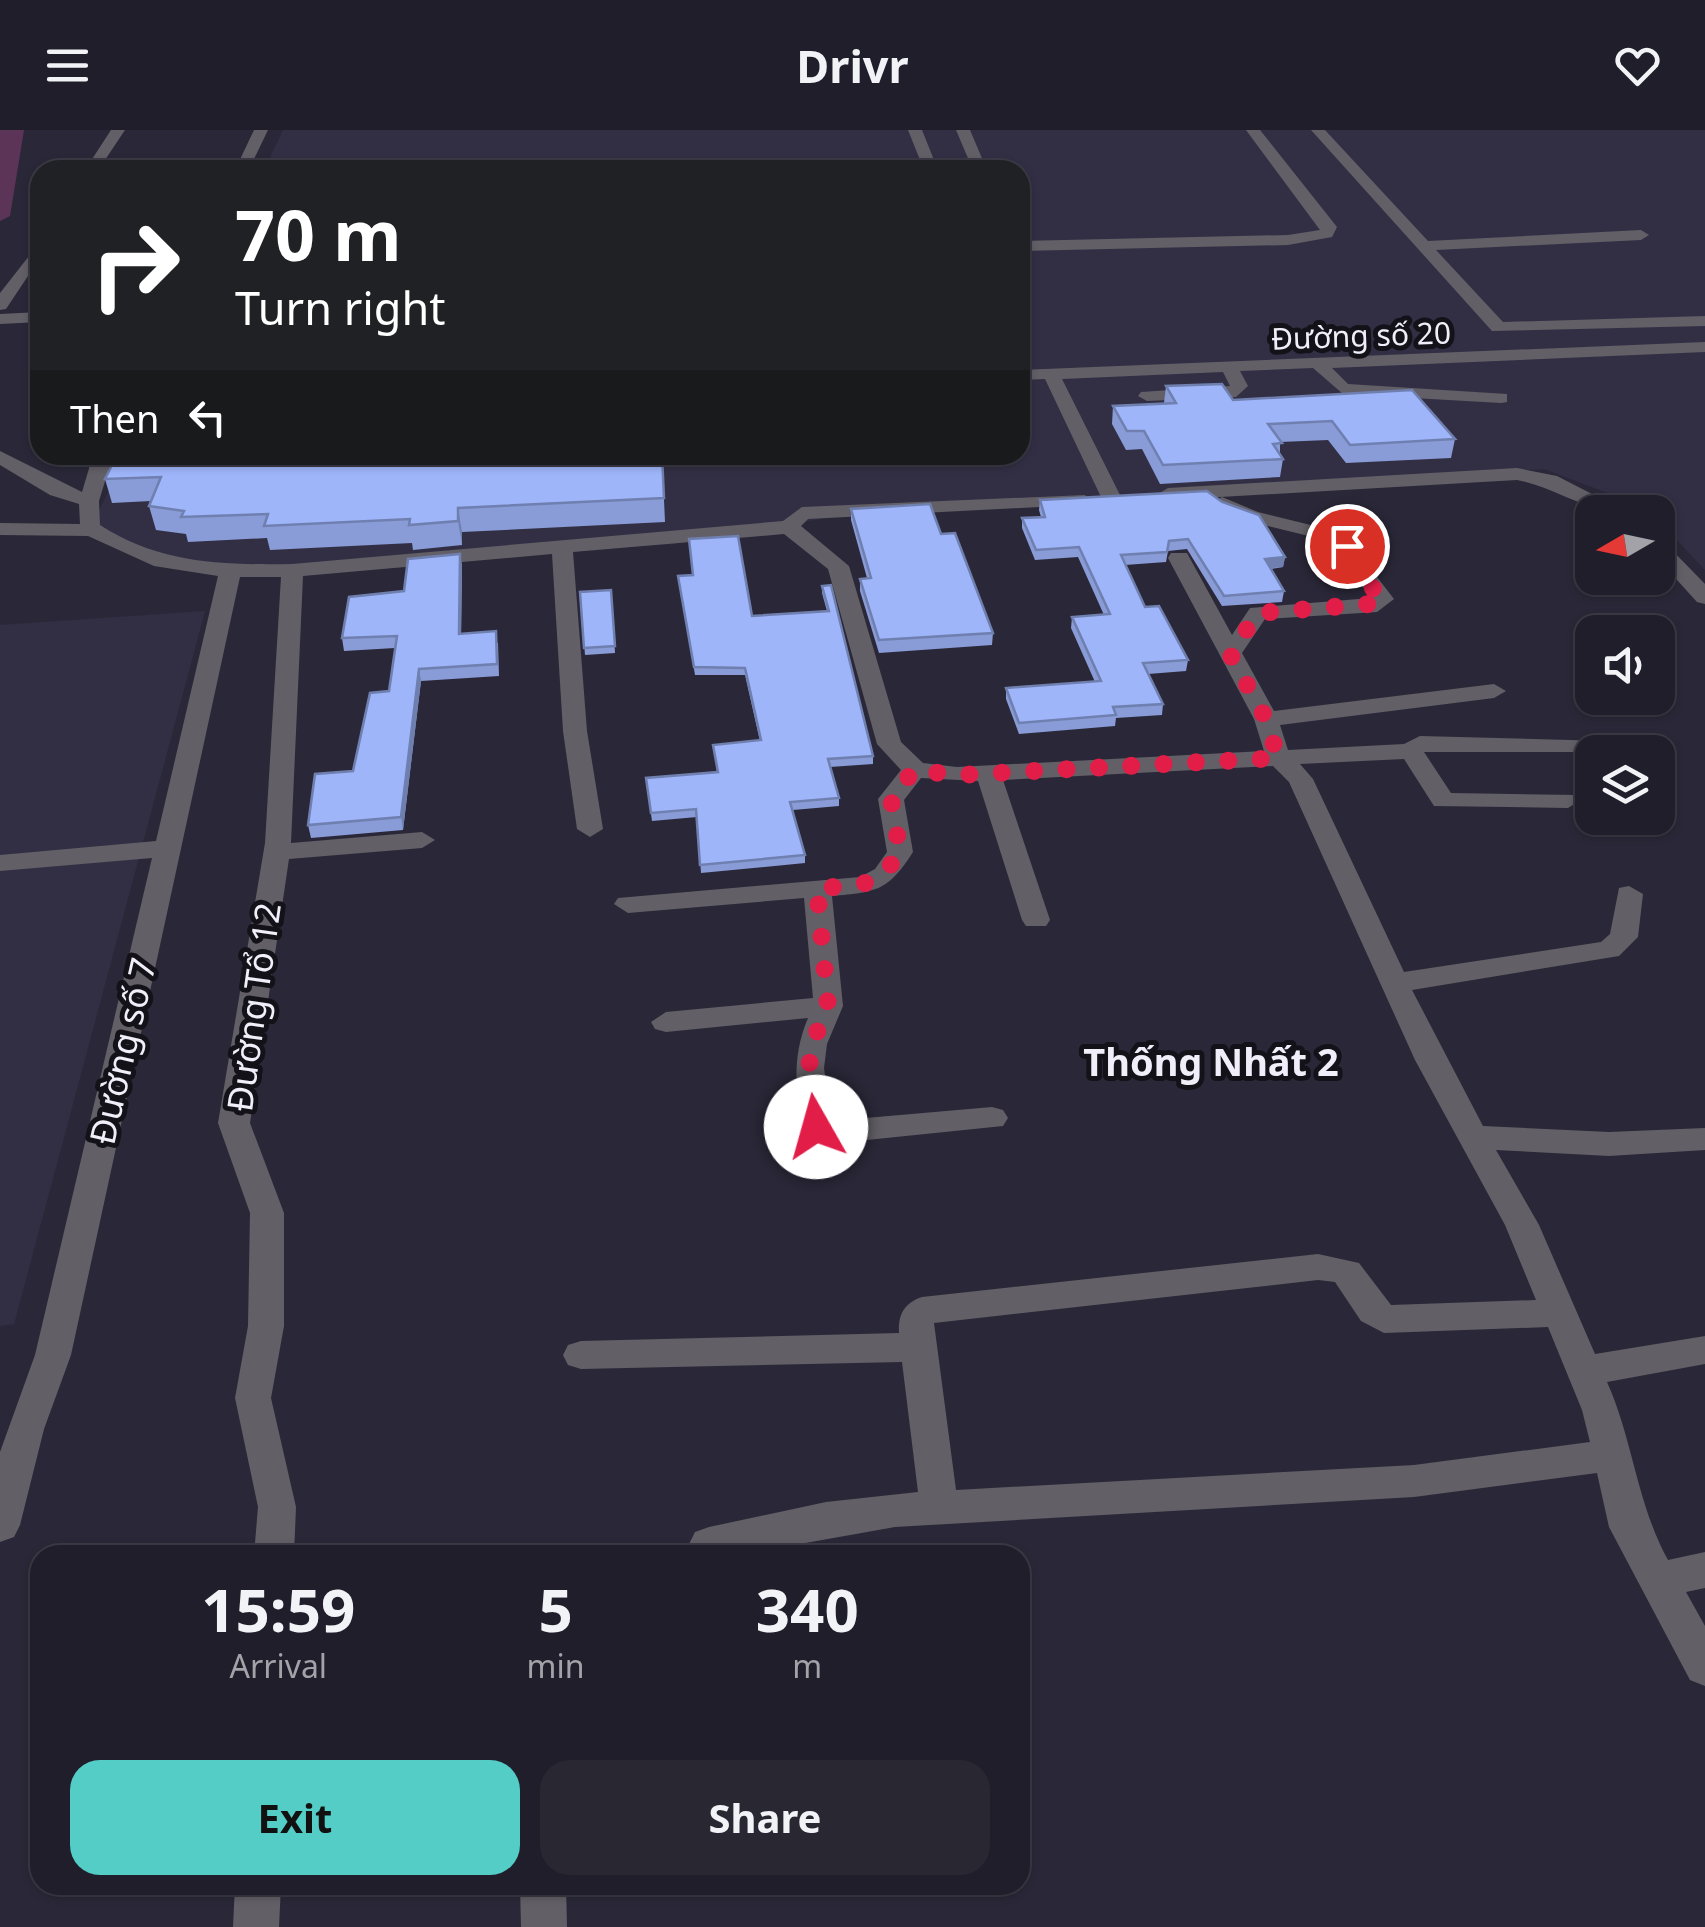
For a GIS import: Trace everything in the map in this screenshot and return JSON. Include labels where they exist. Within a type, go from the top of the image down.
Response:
[{"type":"street","points":[[98,160],[118,130]]},
{"type":"street","points":[[246,160],[261,130]]},
{"type":"street","points":[[915,130],[927,160]]},
{"type":"street","points":[[962,130],[976,160]]},
{"type":"street","points":[[1030,246],[1269,240],[1326,234],[1329,227],[1253,130]]},
{"type":"street","points":[[1318,130],[1498,328],[1705,321]]},
{"type":"street","points":[[1424,246],[1640,235]]},
{"type":"street","points":[[30,261],[2,300],[30,305]]},
{"type":"street","points":[[0,318],[30,317]]},
{"type":"street","name":"Đường số 20","points":[[1030,375],[1705,347]]},
{"type":"street","points":[[1319,364],[1343,390],[1501,398]]},
{"type":"street","points":[[1147,396],[1236,392],[1239,386],[1229,367]]},
{"type":"street","points":[[1051,374],[1128,496]]},
{"type":"street","points":[[0,457],[57,490],[89,501]]},
{"type":"street","points":[[92,530],[89,501],[100,465]]},
{"type":"street","points":[[0,529],[92,530],[128,552],[158,562],[230,572],[788,527],[802,513],[1517,474],[1550,480],[1581,495]]},
{"type":"street","points":[[1212,492],[1224,505],[1242,513],[1336,536],[1383,599],[1378,605],[1258,613],[1230,654]]},
{"type":"street","points":[[788,527],[838,566],[889,744],[914,770],[988,773],[1411,751],[1420,743],[1575,746]]},
{"type":"street","points":[[562,548],[575,732],[590,828]]},
{"type":"street","points":[[1179,558],[1266,719],[1278,758],[1300,779],[1395,983],[1472,1137],[1522,1225],[1601,1410],[1628,1527],[1705,1666]]},
{"type":"street","points":[[1675,565],[1705,596]]},
{"type":"street","name":"Đường Tổ 12","points":[[275,1545],[277,1506],[254,1398],[266,1326],[266,1213],[234,1123],[276,852],[292,570]]},
{"type":"street","name":"Đường số 7","points":[[0,1526],[13,1430],[53,1355],[230,572]]},
{"type":"street","points":[[1266,719],[1494,690]]},
{"type":"street","points":[[1411,751],[1442,801],[1568,800]]},
{"type":"street","points":[[628,904],[866,885],[884,875],[900,852],[891,799],[914,770]]},
{"type":"street","points":[[988,773],[1036,920]]},
{"type":"street","points":[[276,852],[422,840]]},
{"type":"street","points":[[0,863],[169,848]]},
{"type":"street","points":[[817,888],[828,1006],[812,1044],[809,1068],[815,1122],[821,1131],[992,1118]]},
{"type":"street","points":[[1395,983],[1609,950],[1624,937],[1629,894]]},
{"type":"street","points":[[666,1022],[828,1006]]},
{"type":"street","points":[[1472,1137],[1609,1144],[1705,1139]]},
{"type":"street","points":[[940,1507],[916,1320],[928,1310],[1318,1266],[1337,1267],[1355,1276],[1373,1313],[1384,1319],[1559,1313]]},
{"type":"street","points":[[581,1355],[918,1347]]},
{"type":"street","points":[[1584,1372],[1705,1350]]},
{"type":"street","points":[[708,1544],[826,1519],[940,1507],[1414,1480],[1611,1455]]},
{"type":"street","points":[[1658,1580],[1705,1570]]},
{"type":"street","points":[[256,1927],[258,1895]]},
{"type":"street","points":[[543,1895],[544,1927]]},
{"type":"shaded area","points":[[0,130],[24,130],[10,216],[0,221]]},
{"type":"shaded area","points":[[283,130],[1705,130],[1705,570],[1675,538],[1675,495],[1613,495],[1544,469],[855,513],[674,544],[238,567],[171,562],[93,523],[121,465],[1030,465],[1030,160],[269,160]]},
{"type":"shaded area","points":[[205,611],[14,1324],[0,1326],[0,625]]},
{"type":"building","points":[[1222,384],[1233,400],[1412,390],[1455,439],[1350,445],[1332,421],[1268,424],[1282,443],[1273,444],[1283,459],[1163,465],[1144,431],[1127,431],[1113,406],[1176,403],[1166,386]]},
{"type":"building","points":[[112,465],[662,465],[664,498],[458,508],[458,521],[409,525],[410,519],[264,526],[268,514],[181,517],[184,511],[149,506],[161,477],[105,479]]},
{"type":"building","points":[[1207,491],[1222,502],[1259,515],[1285,557],[1265,559],[1284,591],[1224,596],[1188,539],[1169,541],[1167,552],[1121,555],[1145,607],[1159,606],[1188,660],[1143,663],[1163,704],[1113,707],[1116,715],[1019,723],[1006,688],[1101,681],[1072,617],[1110,614],[1079,547],[1036,550],[1022,518],[1045,517],[1040,500]]},
{"type":"building","points":[[930,504],[941,534],[955,533],[993,633],[879,640],[860,579],[871,578],[851,509]]},
{"type":"building","points":[[738,536],[752,616],[829,611],[822,586],[831,585],[873,756],[828,759],[839,798],[790,802],[805,855],[700,865],[696,809],[651,813],[646,778],[718,772],[713,745],[761,740],[745,668],[694,667],[678,576],[693,575],[689,539]]},
{"type":"building","points":[[460,554],[459,634],[496,631],[497,664],[419,669],[401,817],[308,825],[315,774],[353,771],[370,693],[389,691],[397,636],[342,638],[349,597],[404,591],[408,559]]},
{"type":"building","points":[[611,590],[615,646],[584,648],[580,592]]},
{"type":"district","name":"Thống Nhất 2","points":[[1211,1061]]},
{"type":"route","points":[[816,1127],[809,1068],[812,1044],[828,1006],[817,888],[866,885],[884,875],[900,852],[891,799],[914,770],[958,775],[1278,758],[1266,719],[1230,654],[1258,613],[1382,603],[1347,546]]}]
